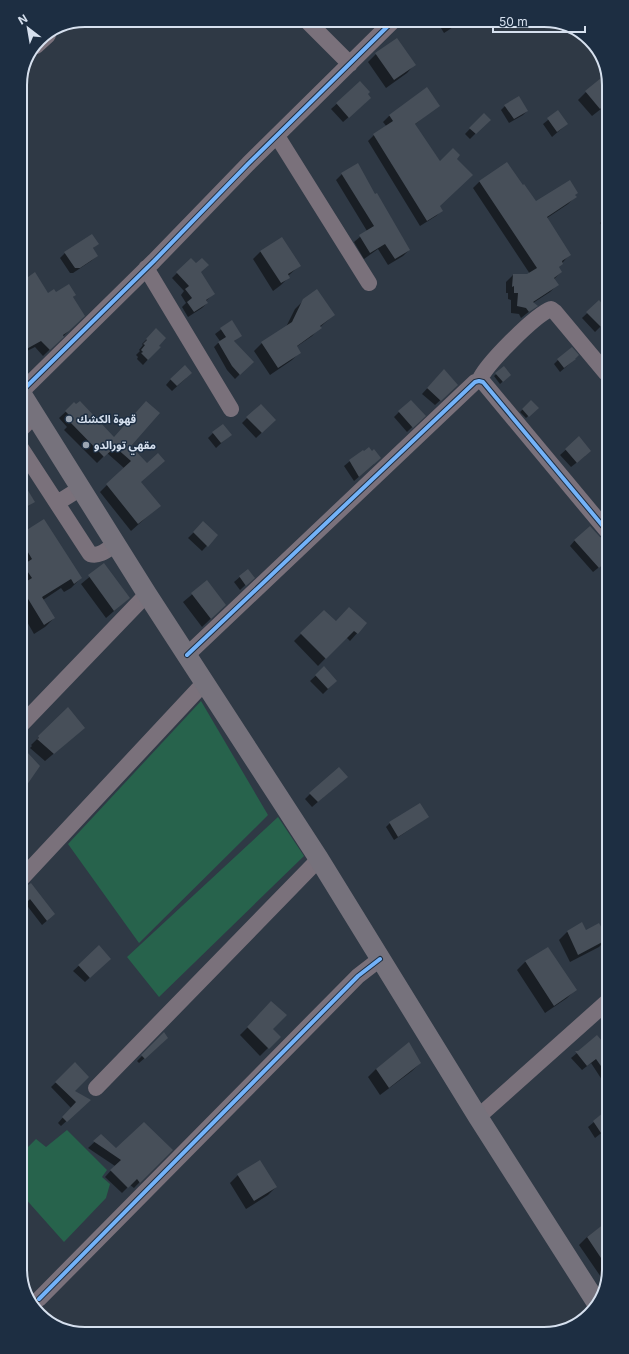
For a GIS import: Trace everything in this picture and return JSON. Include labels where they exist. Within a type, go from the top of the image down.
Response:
[{"type":"main road","points":[[27,402],[187,656],[319,859],[478,1117],[594,1298]]},
{"type":"street","points":[[313,27],[350,64]]},
{"type":"street","points":[[27,386],[276,136],[387,27]]},
{"type":"street","points":[[276,136],[369,283]]},
{"type":"street","points":[[146,268],[231,409]]},
{"type":"street","points":[[187,656],[475,382],[479,381],[483,372],[495,358],[538,315],[551,308],[602,368]]},
{"type":"street","points":[[479,381],[483,382],[602,525]]},
{"type":"street","points":[[27,423],[35,415]]},
{"type":"street","points":[[27,457],[90,554],[95,555],[102,553],[116,544]]},
{"type":"street","points":[[57,503],[81,488]]},
{"type":"street","points":[[27,719],[148,594]]},
{"type":"street","points":[[27,873],[205,682]]},
{"type":"street","points":[[96,1088],[319,859]]},
{"type":"street","points":[[39,1299],[358,976],[380,959]]},
{"type":"street","points":[[478,1117],[602,1006]]},
{"type":"green space","points":[[201,701],[268,815],[139,943],[68,844]]},
{"type":"green space","points":[[278,817],[304,856],[159,997],[127,957]]},
{"type":"green space","points":[[67,1130],[107,1170],[102,1177],[110,1184],[106,1198],[64,1242],[27,1200],[27,1148],[36,1139],[46,1147]]},
{"type":"building","points":[[397,38],[416,65],[394,80],[375,53]]},
{"type":"building","points":[[602,77],[602,108],[600,109],[585,91]]},
{"type":"building","points":[[360,81],[370,92],[368,94],[371,98],[349,118],[336,103]]},
{"type":"building","points":[[427,87],[440,106],[415,124],[440,161],[453,148],[460,155],[457,159],[473,175],[440,206],[443,211],[427,221],[373,134],[393,121],[389,115]]},
{"type":"building","points":[[519,96],[528,111],[514,119],[504,105]]},
{"type":"building","points":[[558,110],[568,124],[557,132],[547,118]]},
{"type":"building","points":[[484,113],[491,120],[476,134],[469,128]]},
{"type":"building","points":[[507,162],[536,201],[570,180],[578,193],[575,195],[577,197],[547,217],[571,255],[562,261],[563,264],[559,267],[562,272],[554,278],[559,285],[533,302],[538,306],[529,312],[526,308],[517,306],[518,293],[514,293],[514,286],[512,287],[513,274],[527,274],[537,268],[479,181]]},
{"type":"building","points":[[358,163],[375,194],[377,193],[410,250],[395,259],[385,244],[370,253],[359,235],[374,226],[341,173]]},
{"type":"building","points":[[92,234],[99,244],[93,248],[98,256],[80,268],[75,268],[64,252]]},
{"type":"building","points":[[282,237],[301,266],[288,274],[290,278],[281,283],[260,251]]},
{"type":"building","points":[[191,258],[196,263],[202,258],[209,265],[201,272],[215,294],[206,300],[208,303],[194,312],[187,302],[192,298],[185,289],[189,286],[176,272]]},
{"type":"building","points":[[35,272],[48,293],[54,289],[56,292],[69,284],[76,295],[73,297],[85,316],[63,335],[64,337],[50,350],[41,341],[27,349],[27,275],[28,277]]},
{"type":"building","points":[[317,289],[335,315],[320,326],[322,328],[297,346],[301,353],[278,368],[261,342],[292,322],[303,299]]},
{"type":"building","points":[[599,300],[602,303],[602,326],[601,327],[586,312]]},
{"type":"building","points":[[232,320],[242,336],[234,341],[254,362],[240,375],[232,366],[218,342],[226,337],[220,328]]},
{"type":"building","points":[[156,328],[166,338],[159,346],[161,347],[148,360],[141,353],[143,352],[141,350],[145,345],[143,344],[147,340],[146,339]]},
{"type":"building","points":[[572,347],[579,355],[564,368],[557,359]]},
{"type":"building","points":[[185,365],[192,373],[177,386],[170,379]]},
{"type":"building","points":[[504,366],[511,375],[503,382],[495,373]]},
{"type":"building","points":[[444,369],[458,385],[441,401],[427,388]]},
{"type":"building","points":[[411,400],[426,416],[413,428],[398,411]]},
{"type":"building","points":[[531,400],[539,408],[529,417],[522,409]]},
{"type":"building","points":[[80,401],[114,437],[146,401],[160,413],[131,446],[147,463],[158,453],[165,461],[141,482],[161,506],[138,524],[106,484],[131,461],[115,447],[104,457],[70,422],[73,419],[65,411],[74,402],[76,404]]},
{"type":"building","points":[[261,404],[276,420],[262,433],[246,417]]},
{"type":"building","points":[[223,424],[232,435],[221,443],[212,432]]},
{"type":"building","points":[[579,436],[591,451],[577,463],[565,449]]},
{"type":"building","points":[[369,447],[372,451],[374,449],[381,458],[359,477],[349,460]]},
{"type":"building","points":[[27,489],[35,502],[27,507]]},
{"type":"building","points":[[44,519],[82,578],[74,584],[71,579],[42,597],[55,618],[44,625],[27,597],[27,581],[32,578],[27,571],[27,562],[32,559],[27,551],[27,530]]},
{"type":"building","points":[[203,521],[218,535],[208,547],[193,532]]},
{"type":"building","points":[[590,526],[602,538],[602,565],[599,568],[574,540]]},
{"type":"building","points":[[104,563],[130,598],[114,611],[88,575]]},
{"type":"building","points":[[248,569],[255,578],[246,586],[239,576]]},
{"type":"building","points":[[207,580],[226,605],[211,619],[191,593]]},
{"type":"building","points":[[349,607],[367,623],[358,634],[354,631],[326,659],[300,633],[324,610],[336,621]]},
{"type":"building","points":[[324,666],[337,681],[328,689],[315,675]]},
{"type":"building","points":[[68,707],[85,728],[54,754],[37,739],[39,738],[38,736]]},
{"type":"building","points":[[27,752],[40,766],[27,785]]},
{"type":"building","points":[[339,767],[348,777],[318,802],[309,793]]},
{"type":"building","points":[[420,803],[429,817],[398,837],[389,822]]},
{"type":"building","points":[[31,883],[55,914],[47,921],[30,899],[27,902],[27,886]]},
{"type":"building","points":[[582,922],[586,930],[599,923],[602,928],[602,942],[578,955],[567,931]]},
{"type":"building","points":[[99,945],[111,959],[90,978],[78,965]]},
{"type":"building","points":[[548,947],[577,990],[554,1006],[525,961]]},
{"type":"building","points":[[271,1001],[287,1015],[273,1029],[281,1037],[269,1049],[247,1027]]},
{"type":"building","points":[[164,1032],[168,1038],[145,1059],[141,1055]]},
{"type":"building","points":[[597,1035],[602,1041],[602,1068],[596,1059],[587,1066],[575,1051],[578,1051]]},
{"type":"building","points":[[409,1042],[421,1063],[389,1088],[376,1069]]},
{"type":"building","points":[[75,1062],[89,1077],[75,1091],[91,1100],[67,1122],[62,1117],[76,1102],[55,1082]]},
{"type":"building","points":[[602,1114],[601,1133],[593,1121]]},
{"type":"building","points":[[144,1122],[173,1150],[140,1183],[137,1179],[128,1188],[110,1170],[121,1160],[93,1141],[101,1134],[116,1148]]},
{"type":"building","points":[[260,1160],[277,1187],[254,1201],[237,1174]]},
{"type":"building","points":[[602,1225],[602,1260],[587,1237]]},
{"type":"cycle path","points":[[27,386],[387,27]]},
{"type":"cycle path","points":[[187,655],[475,382],[483,382],[602,525]]},
{"type":"cycle path","points":[[39,1299],[358,976],[380,959]]},
{"type":"place","name":"قهوة الكشك","points":[[69,419]]},
{"type":"place","name":"مقهي تورالدو","points":[[86,445]]}]
